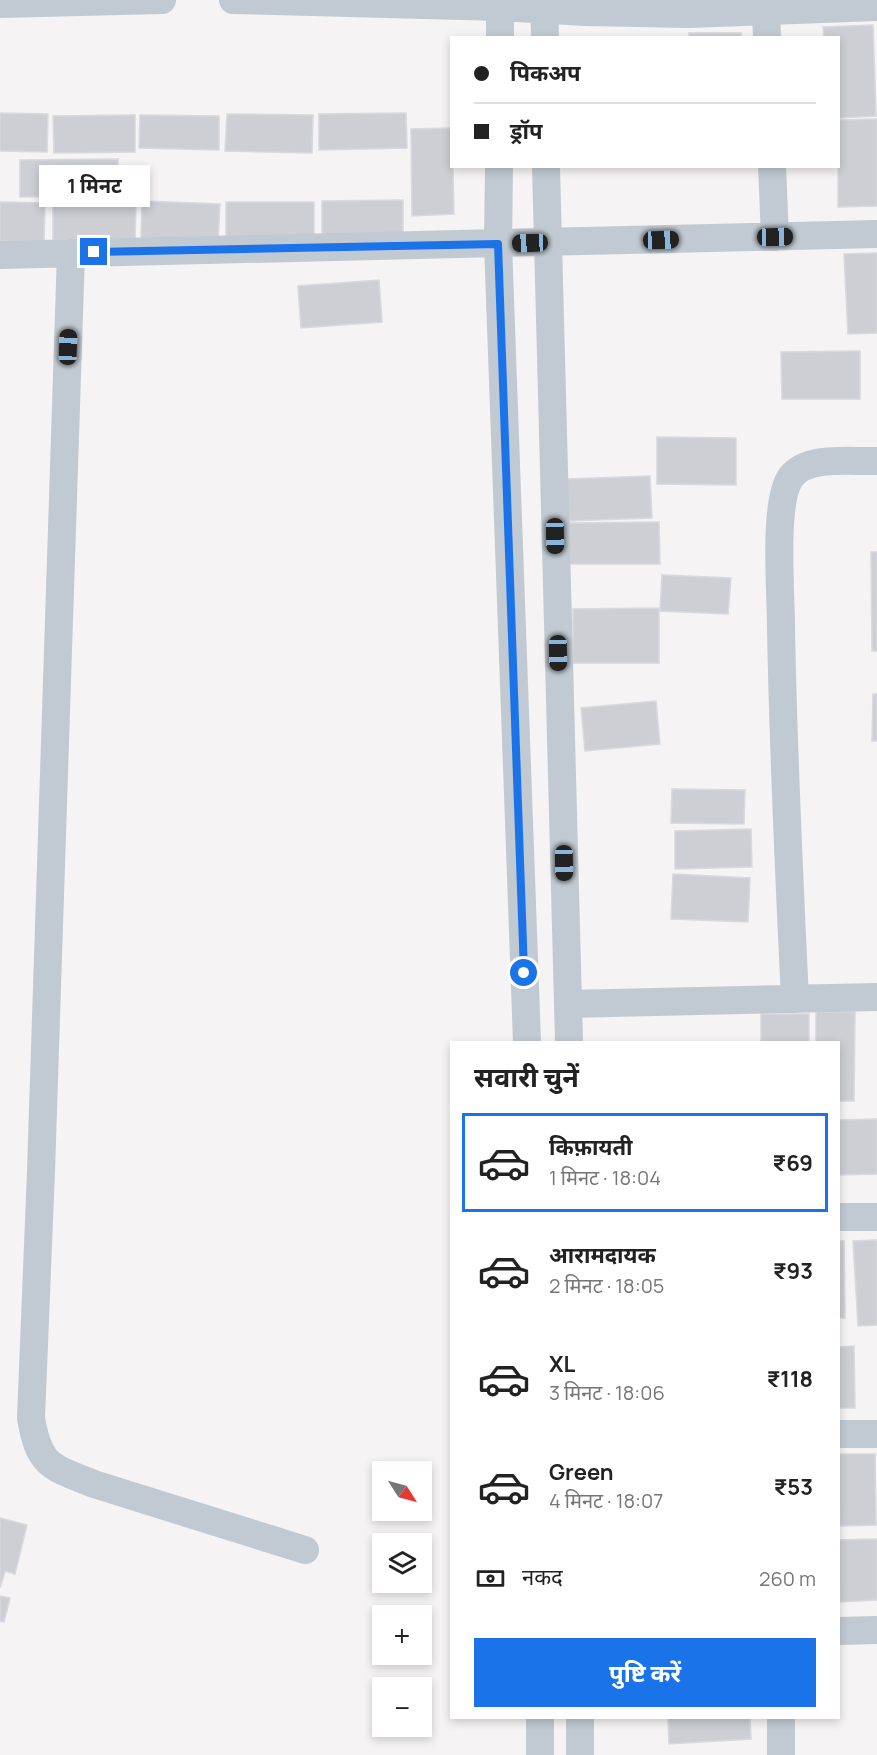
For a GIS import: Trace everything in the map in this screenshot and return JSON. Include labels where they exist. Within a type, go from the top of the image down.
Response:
[{"type":"street","points":[[0,4],[162,0]]},
{"type":"street","points":[[233,0],[689,7],[767,24],[805,5],[877,7]]},
{"type":"street","points":[[500,4],[500,36]]},
{"type":"street","points":[[544,5],[544,36]]},
{"type":"street","points":[[499,168],[498,244],[527,1041]]},
{"type":"street","points":[[546,168],[568,1041]]},
{"type":"street","points":[[772,168],[775,237]]},
{"type":"street","points":[[0,255],[877,234]]},
{"type":"street","points":[[71,253],[41,1171],[30,1418],[35,1444],[46,1461],[63,1472],[94,1484],[305,1550]]},
{"type":"street","points":[[795,999],[786,828],[782,688],[780,542],[783,494],[790,478],[801,466],[819,462],[877,461]]},
{"type":"street","points":[[568,1004],[877,997]]},
{"type":"street","points":[[840,1217],[877,1217]]},
{"type":"street","points":[[840,1434],[877,1434]]},
{"type":"street","points":[[840,1631],[877,1630]]},
{"type":"street","points":[[540,1719],[540,1755]]},
{"type":"street","points":[[580,1719],[580,1755]]},
{"type":"street","points":[[781,1719],[781,1755]]},
{"type":"building","points":[[873,25],[876,116],[840,118],[840,36],[824,36],[823,27]]},
{"type":"building","points":[[689,33],[741,33],[741,36],[689,36]]},
{"type":"building","points":[[0,113],[48,114],[47,152],[0,151]]},
{"type":"building","points":[[406,113],[407,148],[319,150],[319,114]]},
{"type":"building","points":[[227,114],[313,115],[312,153],[225,151]]},
{"type":"building","points":[[135,115],[135,152],[54,153],[53,116]]},
{"type":"building","points":[[140,115],[219,116],[219,150],[139,148]]},
{"type":"building","points":[[877,119],[877,206],[838,207],[840,120]]},
{"type":"building","points":[[450,128],[450,168],[453,168],[454,214],[412,216],[411,129]]},
{"type":"building","points":[[118,159],[118,196],[20,197],[20,160]]},
{"type":"building","points":[[403,200],[403,238],[322,239],[322,201]]},
{"type":"building","points":[[142,201],[220,204],[218,241],[141,238]]},
{"type":"building","points":[[0,202],[45,203],[44,242],[0,241]]},
{"type":"building","points":[[226,202],[314,202],[314,239],[226,239]]},
{"type":"building","points":[[53,204],[136,204],[135,240],[53,240]]},
{"type":"building","points":[[877,253],[877,333],[848,334],[844,254]]},
{"type":"building","points":[[379,280],[382,322],[301,328],[298,286]]},
{"type":"building","points":[[860,351],[860,399],[782,399],[781,352]]},
{"type":"building","points":[[657,437],[736,438],[736,485],[657,484]]},
{"type":"building","points":[[650,476],[652,518],[568,521],[567,479]]},
{"type":"building","points":[[659,522],[660,564],[568,564],[568,523]]},
{"type":"building","points":[[871,552],[877,552],[877,651],[872,651]]},
{"type":"building","points":[[662,575],[731,578],[728,614],[660,611]]},
{"type":"building","points":[[659,608],[659,663],[573,663],[573,609]]},
{"type":"building","points":[[873,694],[877,694],[877,741],[872,741]]},
{"type":"building","points":[[656,701],[660,744],[585,751],[581,708]]},
{"type":"building","points":[[672,789],[745,790],[744,824],[671,823]]},
{"type":"building","points":[[751,829],[752,867],[675,869],[675,831]]},
{"type":"building","points":[[673,874],[750,878],[748,922],[671,919]]},
{"type":"building","points":[[816,1012],[855,1012],[854,1101],[840,1101],[840,1041],[816,1041]]},
{"type":"building","points":[[761,1014],[809,1014],[809,1041],[761,1041]]},
{"type":"building","points":[[877,1119],[877,1174],[840,1175],[840,1120]]},
{"type":"building","points":[[877,1240],[877,1325],[858,1326],[853,1241]]},
{"type":"building","points":[[840,1241],[844,1241],[845,1318],[840,1318]]},
{"type":"building","points":[[854,1346],[855,1408],[840,1408],[840,1347]]},
{"type":"building","points":[[840,1454],[875,1454],[876,1525],[840,1526]]},
{"type":"building","points":[[0,1518],[27,1525],[15,1574],[5,1571],[0,1588]]},
{"type":"building","points":[[877,1539],[877,1600],[840,1602],[840,1540]]},
{"type":"building","points":[[0,1596],[10,1598],[4,1622],[0,1621]]},
{"type":"building","points":[[668,1719],[750,1719],[751,1739],[669,1744]]},
{"type":"route","points":[[94,252],[498,244],[524,973]]}]
